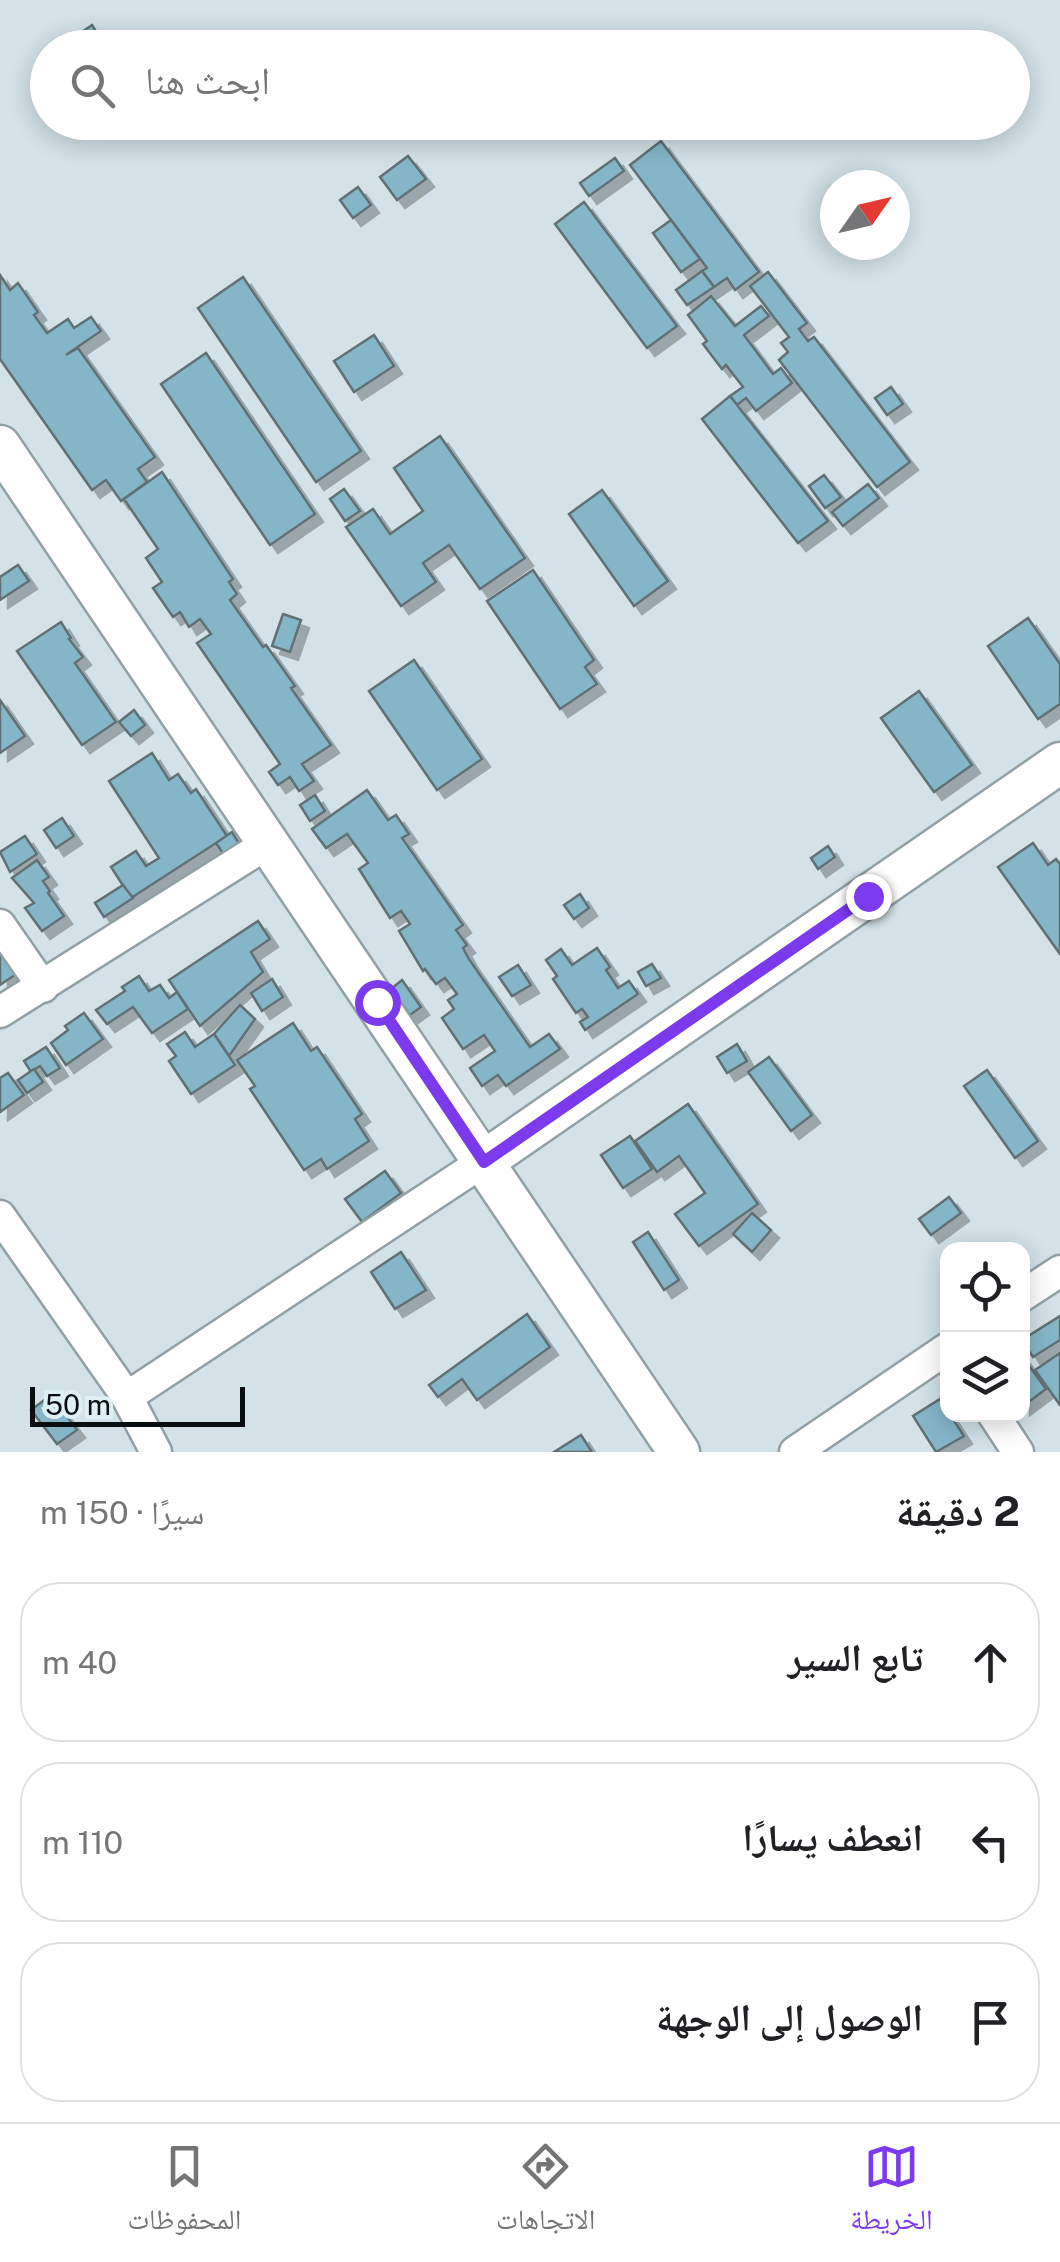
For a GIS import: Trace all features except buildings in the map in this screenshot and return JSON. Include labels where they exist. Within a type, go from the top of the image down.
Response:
[{"type":"street","points":[[0,446],[679,1452]]},
{"type":"street","points":[[126,1397],[484,1162],[1060,763]]},
{"type":"street","points":[[0,1012],[270,842]]},
{"type":"street","points":[[0,925],[43,987]]},
{"type":"street","points":[[0,1216],[126,1397],[156,1452]]},
{"type":"street","points":[[1030,1291],[1060,1271]]},
{"type":"street","points":[[795,1452],[940,1353]]},
{"type":"street","points":[[998,1422],[1018,1452]]},
{"type":"route","points":[[377,1002],[484,1162],[868,896]]}]
